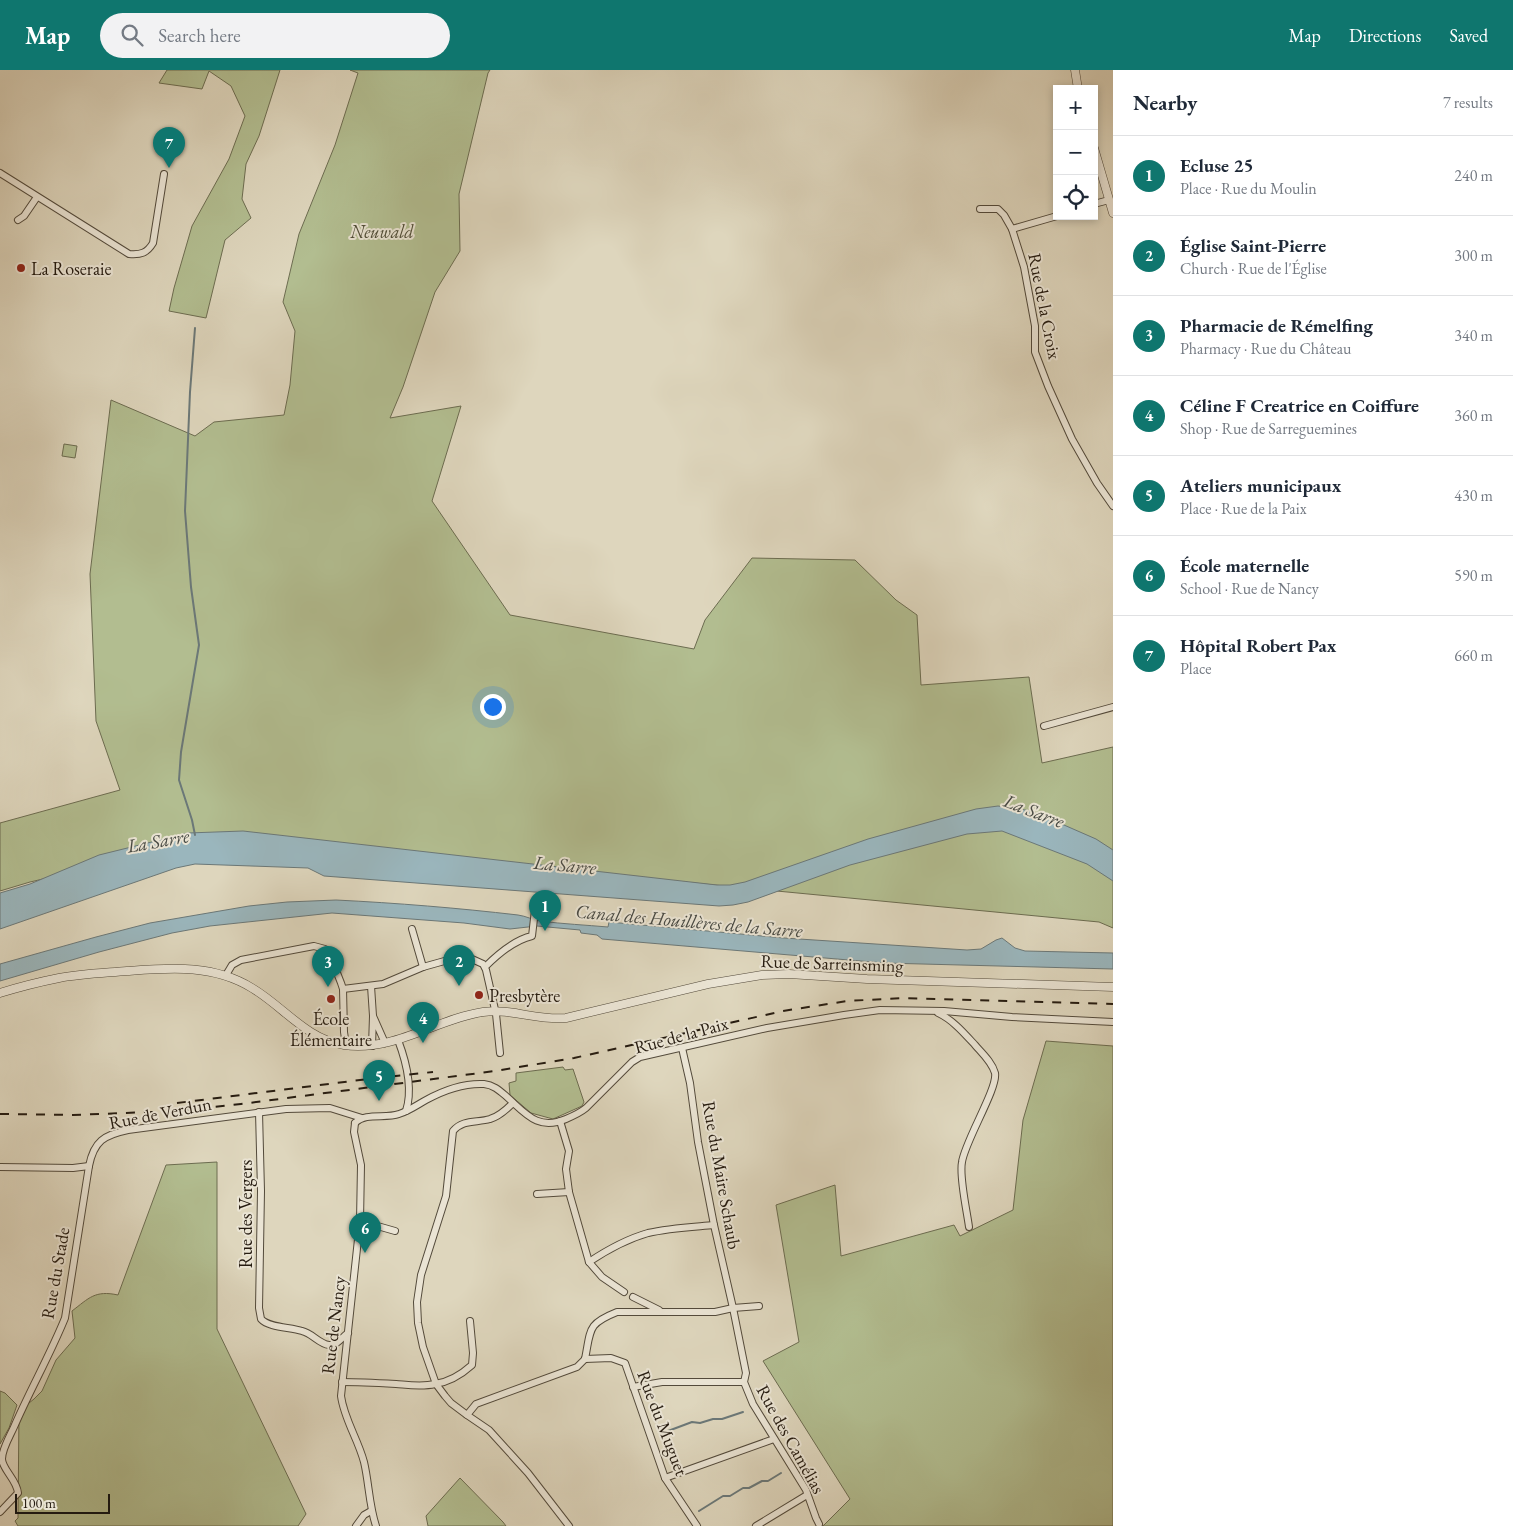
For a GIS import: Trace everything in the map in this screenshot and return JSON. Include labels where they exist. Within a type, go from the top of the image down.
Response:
[{"type":"street","points":[[1075,70],[1077,85]]},
{"type":"street","points":[[1098,162],[1113,213]]},
{"type":"street","points":[[0,173],[130,254],[140,255],[148,251],[153,243],[164,174]]},
{"type":"street","points":[[18,220],[24,216],[38,197]]},
{"type":"street","points":[[1098,203],[1109,200]]},
{"type":"street","name":"Rue de la Croix","points":[[980,209],[998,209],[1012,229],[1024,267],[1035,326],[1035,352],[1072,438],[1113,506]]},
{"type":"street","points":[[1012,229],[1053,217]]},
{"type":"street","points":[[1044,726],[1113,707]]},
{"type":"street","points":[[485,967],[506,949],[532,934],[534,912]]},
{"type":"street","points":[[412,929],[423,967]]},
{"type":"street","points":[[226,975],[232,965],[238,961],[314,946],[325,949],[330,955],[343,989],[346,1045]]},
{"type":"street","points":[[343,989],[383,984],[423,967],[448,960],[459,958],[472,959],[485,967],[495,1011],[500,1053]]},
{"type":"street","name":"Rue de Sarreinsming","points":[[0,993],[59,978],[81,975],[188,968],[211,971],[242,982],[259,992],[308,1031],[328,1041],[346,1045],[372,1046],[398,1040],[473,1014],[509,1011],[552,1018],[566,1018],[731,979],[775,974],[1113,987]]},
{"type":"street","points":[[371,986],[372,1046]]},
{"type":"street","name":"Rue de la Paix","points":[[362,1118],[390,1116],[406,1112],[437,1094],[450,1089],[485,1084],[495,1088],[525,1114],[540,1123],[548,1124],[560,1121],[586,1108],[635,1059],[767,1028],[858,1012],[944,1011],[1012,1017],[1113,1022]]},
{"type":"street","points":[[936,1012],[950,1020],[973,1043],[990,1062],[995,1074],[991,1091],[969,1138],[961,1163],[969,1227]]},
{"type":"street","points":[[373,1016],[385,1043]]},
{"type":"street","points":[[398,1040],[405,1062],[408,1092],[406,1112]]},
{"type":"street","name":"Rue du Maire Schaub","points":[[682,1048],[690,1083],[698,1142],[714,1225],[733,1308]]},
{"type":"street","points":[[408,1092],[417,1105]]},
{"type":"street","points":[[514,1103],[492,1119],[465,1123],[457,1126],[453,1131],[446,1196],[421,1275],[418,1322],[423,1347],[435,1382],[451,1403],[489,1430],[506,1448],[569,1526]]},
{"type":"street","name":"Rue de Verdun","points":[[89,1166],[92,1153],[97,1144],[112,1133],[286,1108],[323,1107],[342,1110],[362,1118]]},
{"type":"street","points":[[342,1110],[356,1123],[362,1118]]},
{"type":"street","name":"Rue des Vergers","points":[[259,1112],[261,1319],[266,1323],[302,1330],[329,1345],[335,1344],[348,1333]]},
{"type":"street","points":[[560,1121],[569,1151],[566,1169],[569,1192],[589,1262],[602,1277],[624,1292]]},
{"type":"street","name":"Rue de Nancy","points":[[356,1123],[354,1132],[361,1165],[360,1221],[341,1396],[342,1405],[363,1461],[371,1511],[376,1526]]},
{"type":"street","points":[[0,1167],[73,1168],[89,1166]]},
{"type":"street","name":"Rue du Stade","points":[[0,1512],[18,1494],[17,1486],[3,1464],[2,1458],[5,1448],[25,1402],[57,1339],[65,1318],[89,1166]]},
{"type":"street","points":[[537,1194],[569,1192]]},
{"type":"street","points":[[360,1221],[395,1231]]},
{"type":"street","points":[[589,1262],[613,1247],[648,1234],[714,1225]]},
{"type":"street","points":[[633,1296],[660,1311]]},
{"type":"street","points":[[467,1415],[476,1404],[577,1367],[585,1359],[591,1328],[602,1318],[617,1312],[715,1312],[733,1308],[759,1306]]},
{"type":"street","name":"Rue des Camélias","points":[[733,1308],[746,1373],[744,1382],[753,1404],[806,1490],[819,1524]]},
{"type":"street","points":[[342,1382],[418,1386],[463,1373],[472,1365],[473,1353],[470,1321]]},
{"type":"street","name":"Rue du Muguet","points":[[585,1359],[611,1358],[625,1363],[665,1478],[697,1526]]},
{"type":"street","points":[[343,1373],[356,1382]]},
{"type":"street","points":[[633,1387],[662,1382],[744,1382]]},
{"type":"street","points":[[665,1478],[774,1439]]},
{"type":"street","points":[[756,1526],[807,1495]]},
{"type":"street","points":[[356,1526],[364,1515],[371,1511]]},
{"type":"green space","points":[[167,70],[280,70],[259,136],[246,164],[242,199],[251,218],[225,240],[206,318],[169,311],[192,226],[229,159],[245,116],[231,86],[209,71],[202,89],[159,83]]},
{"type":"green space","name":"Neuwald","points":[[350,70],[490,70],[459,194],[460,251],[435,292],[403,387],[390,418],[461,406],[432,501],[510,615],[694,649],[705,620],[752,558],[855,560],[896,600],[917,615],[921,685],[1029,677],[1042,763],[1113,747],[1113,928],[1099,922],[652,879],[238,834],[30,882],[0,891],[0,823],[120,790],[96,721],[90,574],[111,400],[195,436],[214,422],[284,415],[290,385],[295,331],[283,302],[299,234],[335,145],[358,73]]},
{"type":"green space","points":[[64,444],[77,446],[75,458],[62,456]]},
{"type":"green space","points":[[1046,1041],[1113,1046],[1113,1526],[823,1526],[850,1499],[763,1361],[799,1342],[776,1205],[835,1185],[841,1256],[954,1225],[960,1236],[1013,1210],[1023,1120]]},
{"type":"green space","points":[[563,1067],[565,1070],[573,1069],[584,1102],[582,1106],[553,1119],[531,1113],[510,1095],[509,1083],[516,1081],[516,1073]]},
{"type":"green space","points":[[217,1162],[217,1329],[306,1514],[298,1526],[18,1526],[15,1521],[18,1518],[19,1411],[42,1391],[56,1360],[75,1338],[72,1311],[98,1294],[118,1295],[166,1165]]},
{"type":"green space","points":[[0,1391],[5,1393],[17,1405],[9,1428],[0,1444]]},
{"type":"green space","points":[[460,1478],[506,1526],[428,1526],[426,1516]]},
{"type":"water","name":"La Sarre","points":[[998,806],[1032,811],[1096,839],[1113,850],[1113,881],[1087,864],[1002,831],[967,834],[850,865],[748,902],[719,906],[324,876],[308,868],[195,864],[176,868],[0,929],[0,893],[30,884],[99,855],[188,833],[243,831],[730,885],[745,882],[868,839],[976,809]]},
{"type":"water","points":[[336,900],[473,910],[518,915],[540,921],[608,927],[609,922],[784,938],[967,950],[981,949],[1002,938],[1015,948],[1025,951],[1113,953],[1113,969],[884,963],[602,939],[597,935],[581,933],[580,930],[537,926],[510,929],[464,923],[332,913],[210,926],[172,933],[0,981],[0,964],[150,923],[249,906]]},
{"type":"waterway","name":"La Sarre","points":[[195,328],[190,392],[185,511],[191,587],[199,645],[181,752],[179,780],[195,835]]},
{"type":"waterway","points":[[660,1434],[692,1422],[700,1423],[713,1419],[722,1419],[743,1412]]},
{"type":"waterway","points":[[699,1511],[723,1496],[730,1496],[743,1488],[749,1488],[762,1481],[768,1481],[781,1473]]},
{"type":"railway","points":[[0,1114],[73,1115],[176,1111],[495,1071],[574,1058],[783,1011],[847,1001],[903,998],[1113,1004]]},
{"type":"railway","points":[[177,1103],[433,1072]]},
{"type":"place","name":"Hôpital Robert Pax","points":[[169,168]]},
{"type":"place","name":"La Roseraie","points":[[21,268]]},
{"type":"place","name":"Ecluse 25","points":[[545,931]]},
{"type":"place","name":"Église Saint-Pierre","points":[[459,986]]},
{"type":"place","name":"Pharmacie de Rémelfing","points":[[328,987]]},
{"type":"place","name":"Presbytère","points":[[479,995]]},
{"type":"place","name":"École Élémentaire","points":[[331,999]]},
{"type":"place","name":"Céline F Creatrice en Coiffure","points":[[423,1043]]},
{"type":"place","name":"Ateliers municipaux","points":[[379,1101]]},
{"type":"place","name":"École maternelle","points":[[365,1253]]},
{"type":"water label","name":"Canal des Houillères de la Sarre","points":[[689,921]]}]
